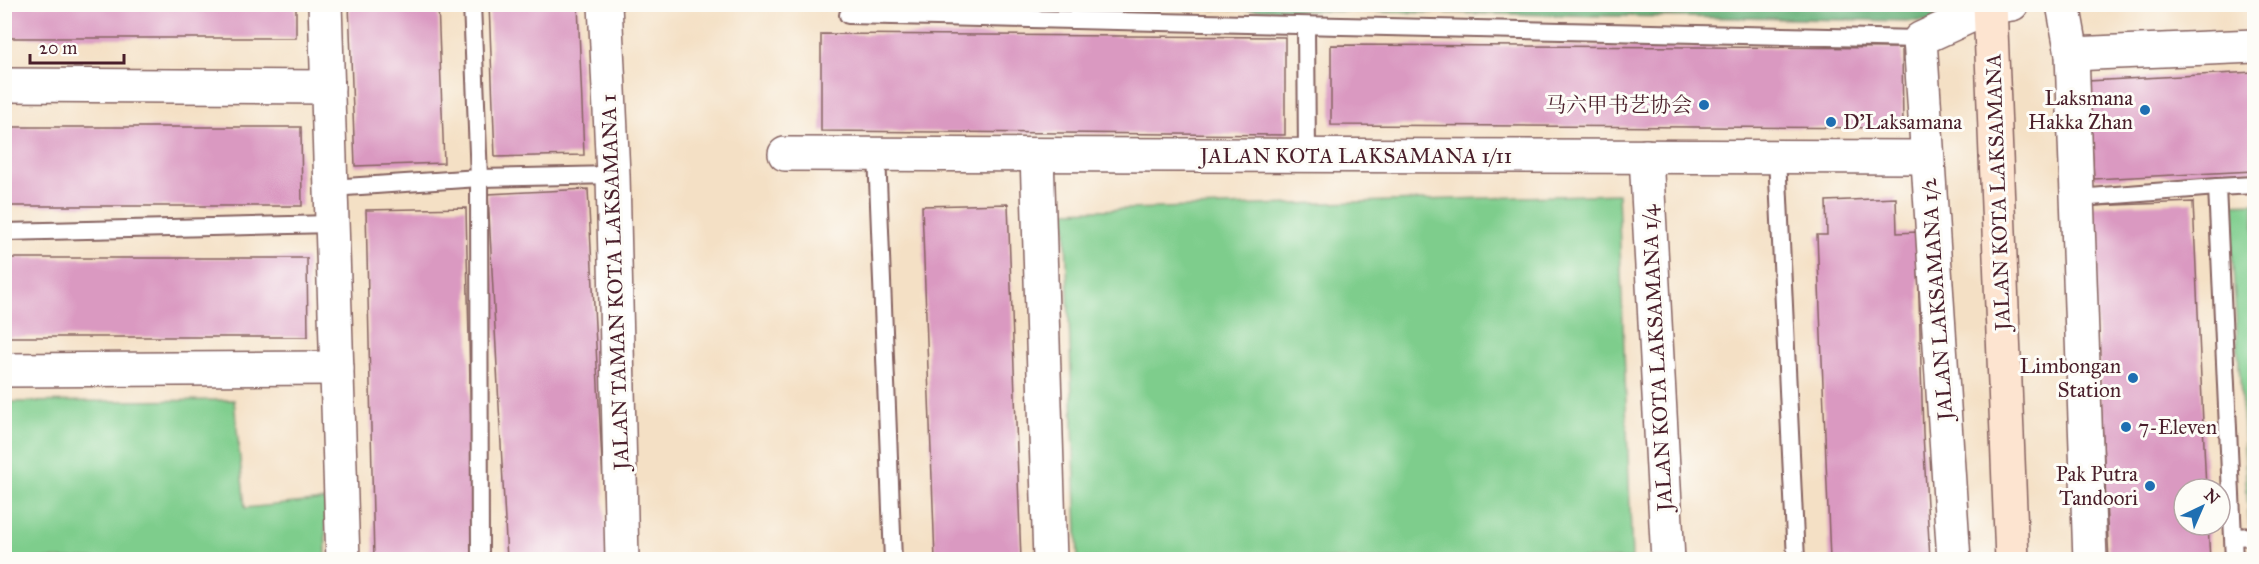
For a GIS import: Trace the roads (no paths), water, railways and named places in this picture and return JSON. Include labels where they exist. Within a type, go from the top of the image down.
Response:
[{"type":"street","points":[[325,4],[344,560]]},
{"type":"street","name":"JALAN TAMAN KOTA LAKSAMANA 1","points":[[605,4],[613,175],[622,560]]},
{"type":"street","points":[[2063,4],[2072,54],[2090,560]]},
{"type":"street","points":[[1920,39],[1998,6]]},
{"type":"street","name":"JALAN KOTA LAKSAMANA","points":[[1998,6],[2013,560]]},
{"type":"street","name":"JALAN LAKSAMANA 1/2","points":[[1920,39],[1954,560]]},
{"type":"street","points":[[2072,54],[2254,46]]},
{"type":"street","points":[[4,85],[328,87]]},
{"type":"street","name":"JALAN KOTA LAKSAMANA 1/11","points":[[785,154],[1927,157]]},
{"type":"street","points":[[1037,155],[1050,560]]},
{"type":"street","name":"JALAN KOTA LAKSAMANA 1/4","points":[[1646,156],[1668,560]]},
{"type":"street","points":[[4,370],[337,368]]},
{"type":"lane","points":[[472,4],[479,178],[480,560]]},
{"type":"lane","points":[[848,15],[1920,39]]},
{"type":"lane","points":[[1306,26],[1307,156]]},
{"type":"lane","points":[[877,154],[892,560]]},
{"type":"lane","points":[[1777,157],[1796,560]]},
{"type":"lane","points":[[331,188],[479,178],[613,175]]},
{"type":"lane","points":[[2078,198],[2254,185]]},
{"type":"lane","points":[[2217,187],[2234,560]]},
{"type":"lane","points":[[4,232],[332,224]]},
{"type":"lane","points":[[2234,537],[2254,536]]},
{"type":"place","name":"马六甲书艺协会","points":[[1704,105]]},
{"type":"place","name":"Laksmana Hakka Zhan","points":[[2145,110]]},
{"type":"place","name":"D’Laksamana","points":[[1831,122]]},
{"type":"place","name":"Limbongan Station","points":[[2133,378]]},
{"type":"place","name":"7-Eleven","points":[[2126,427]]},
{"type":"place","name":"Pak Putra Tandoori","points":[[2150,486]]}]
